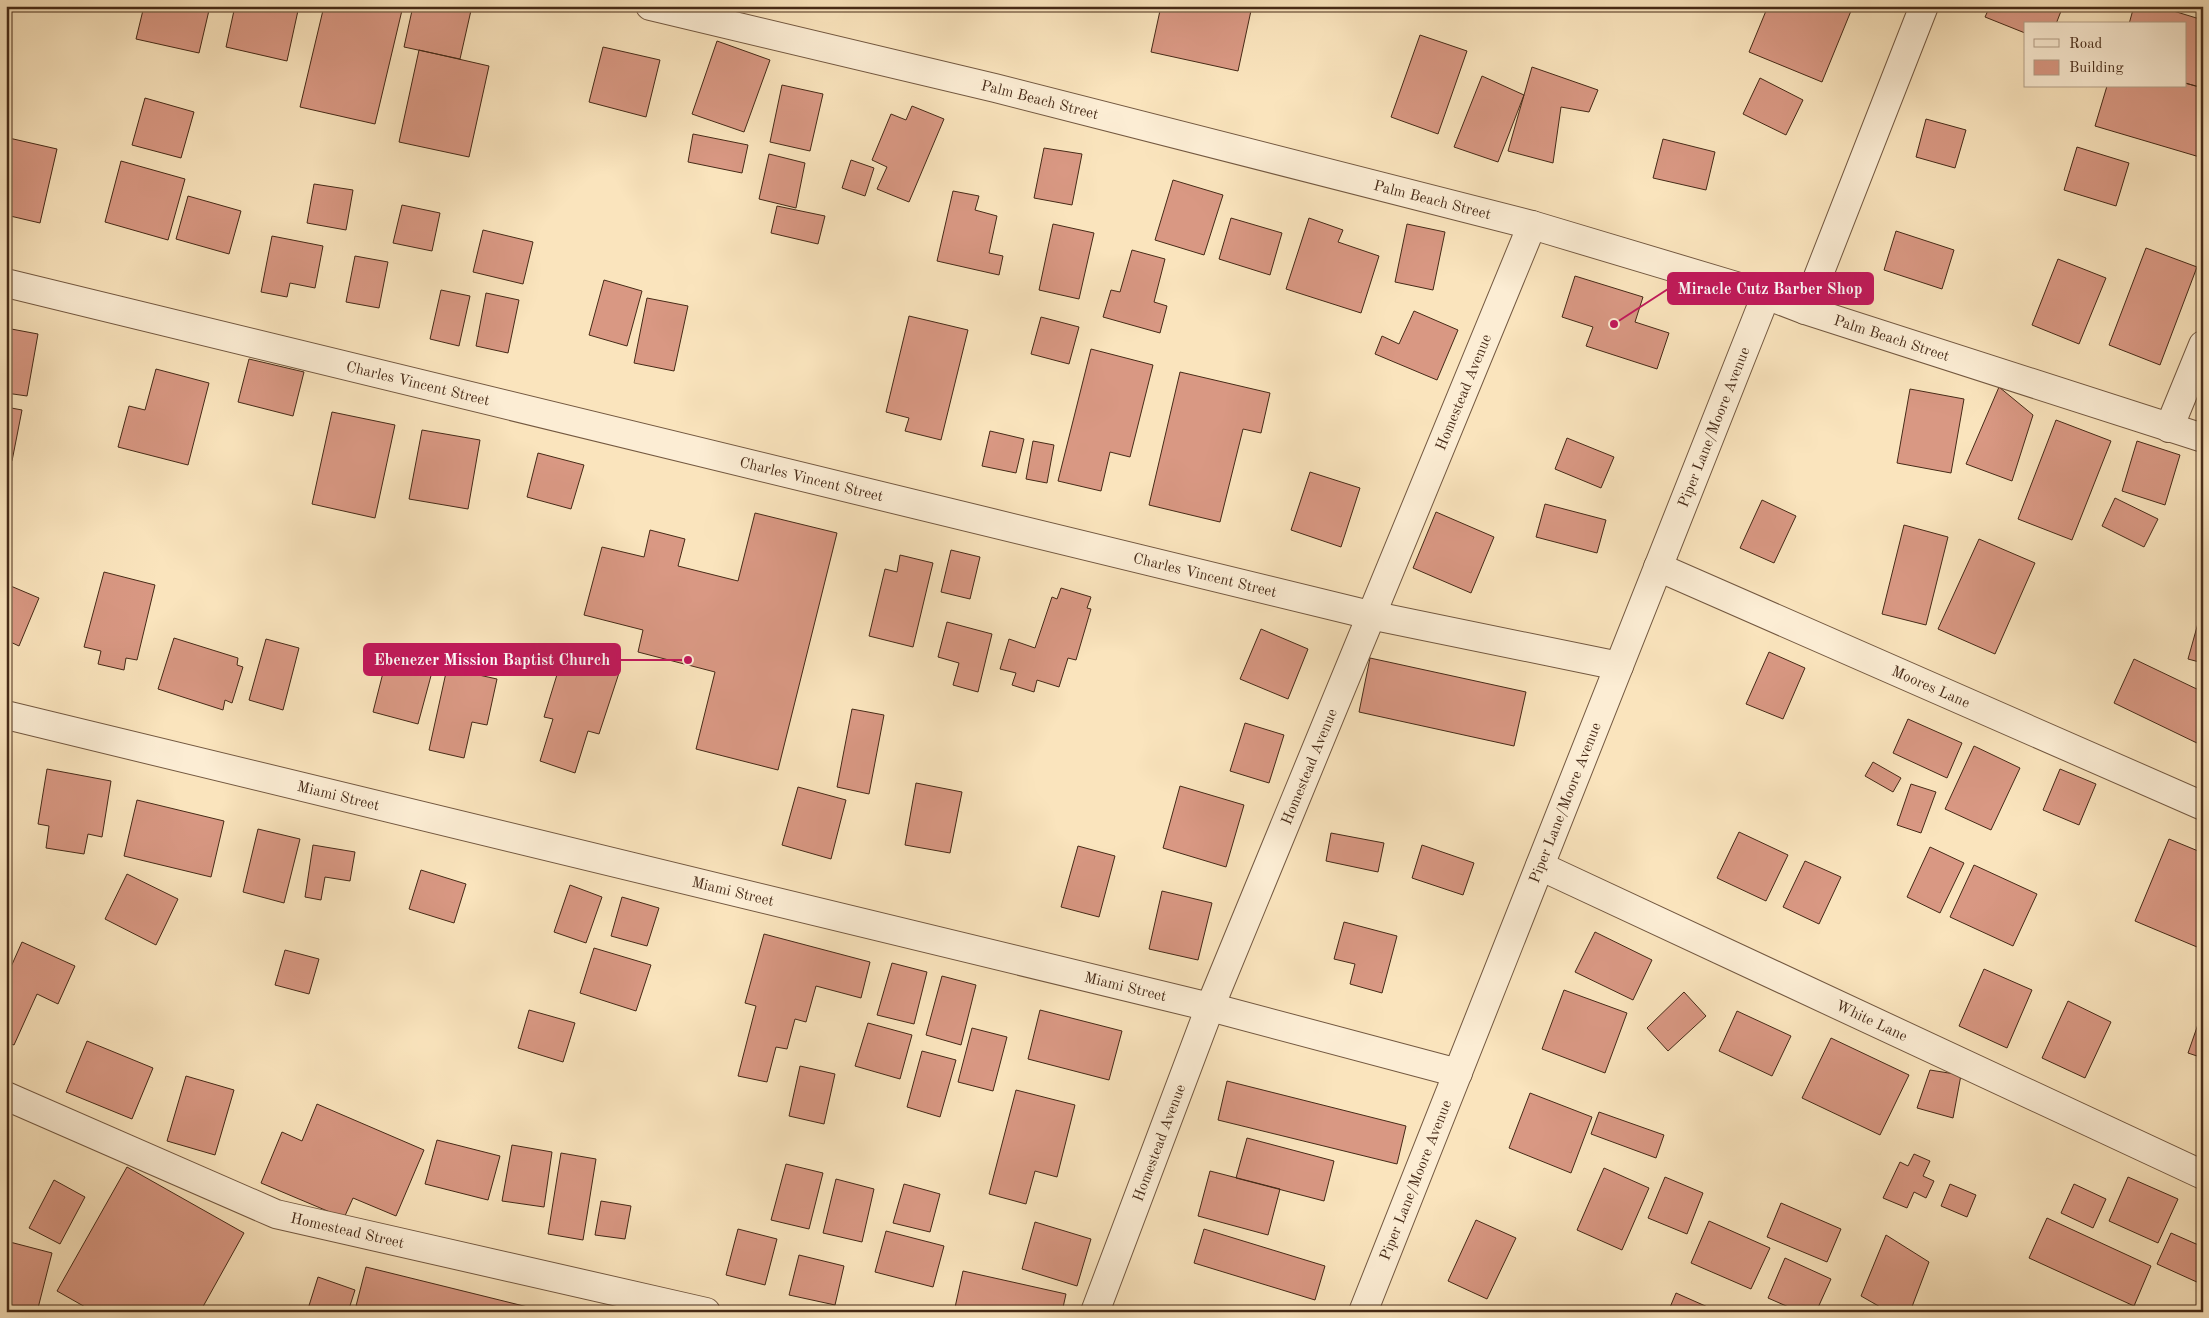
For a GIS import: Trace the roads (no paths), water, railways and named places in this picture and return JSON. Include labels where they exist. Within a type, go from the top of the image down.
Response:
[{"type":"street","name":"Palm Beach Street","points":[[650,6],[1004,91],[1532,225],[1766,295],[1805,310],[2203,438]]},
{"type":"street","points":[[1805,310],[1924,6]]},
{"type":"street","name":"Homestead Avenue","points":[[1095,1312],[1210,1008],[1532,225]]},
{"type":"street","name":"Charles Vincent Street","points":[[6,283],[1370,615],[1619,666]]},
{"type":"street","name":"Piper Lane/Moore Avenue","points":[[1363,1312],[1766,295]]},
{"type":"street","points":[[2169,428],[2203,345]]},
{"type":"street","name":"Moores Lane","points":[[1658,567],[1997,714],[2203,806]]},
{"type":"street","name":"Miami Street","points":[[6,715],[1210,1008],[1458,1073]]},
{"type":"street","name":"White Lane","points":[[1540,866],[2203,1175]]},
{"type":"street","name":"Homestead Street","points":[[6,1096],[276,1214],[706,1312]]},
{"type":"place","name":"Miracle Cutz Barber Shop","points":[[1614,324]]},
{"type":"place","name":"Ebenezer Mission Baptist Church","points":[[688,660]]}]
